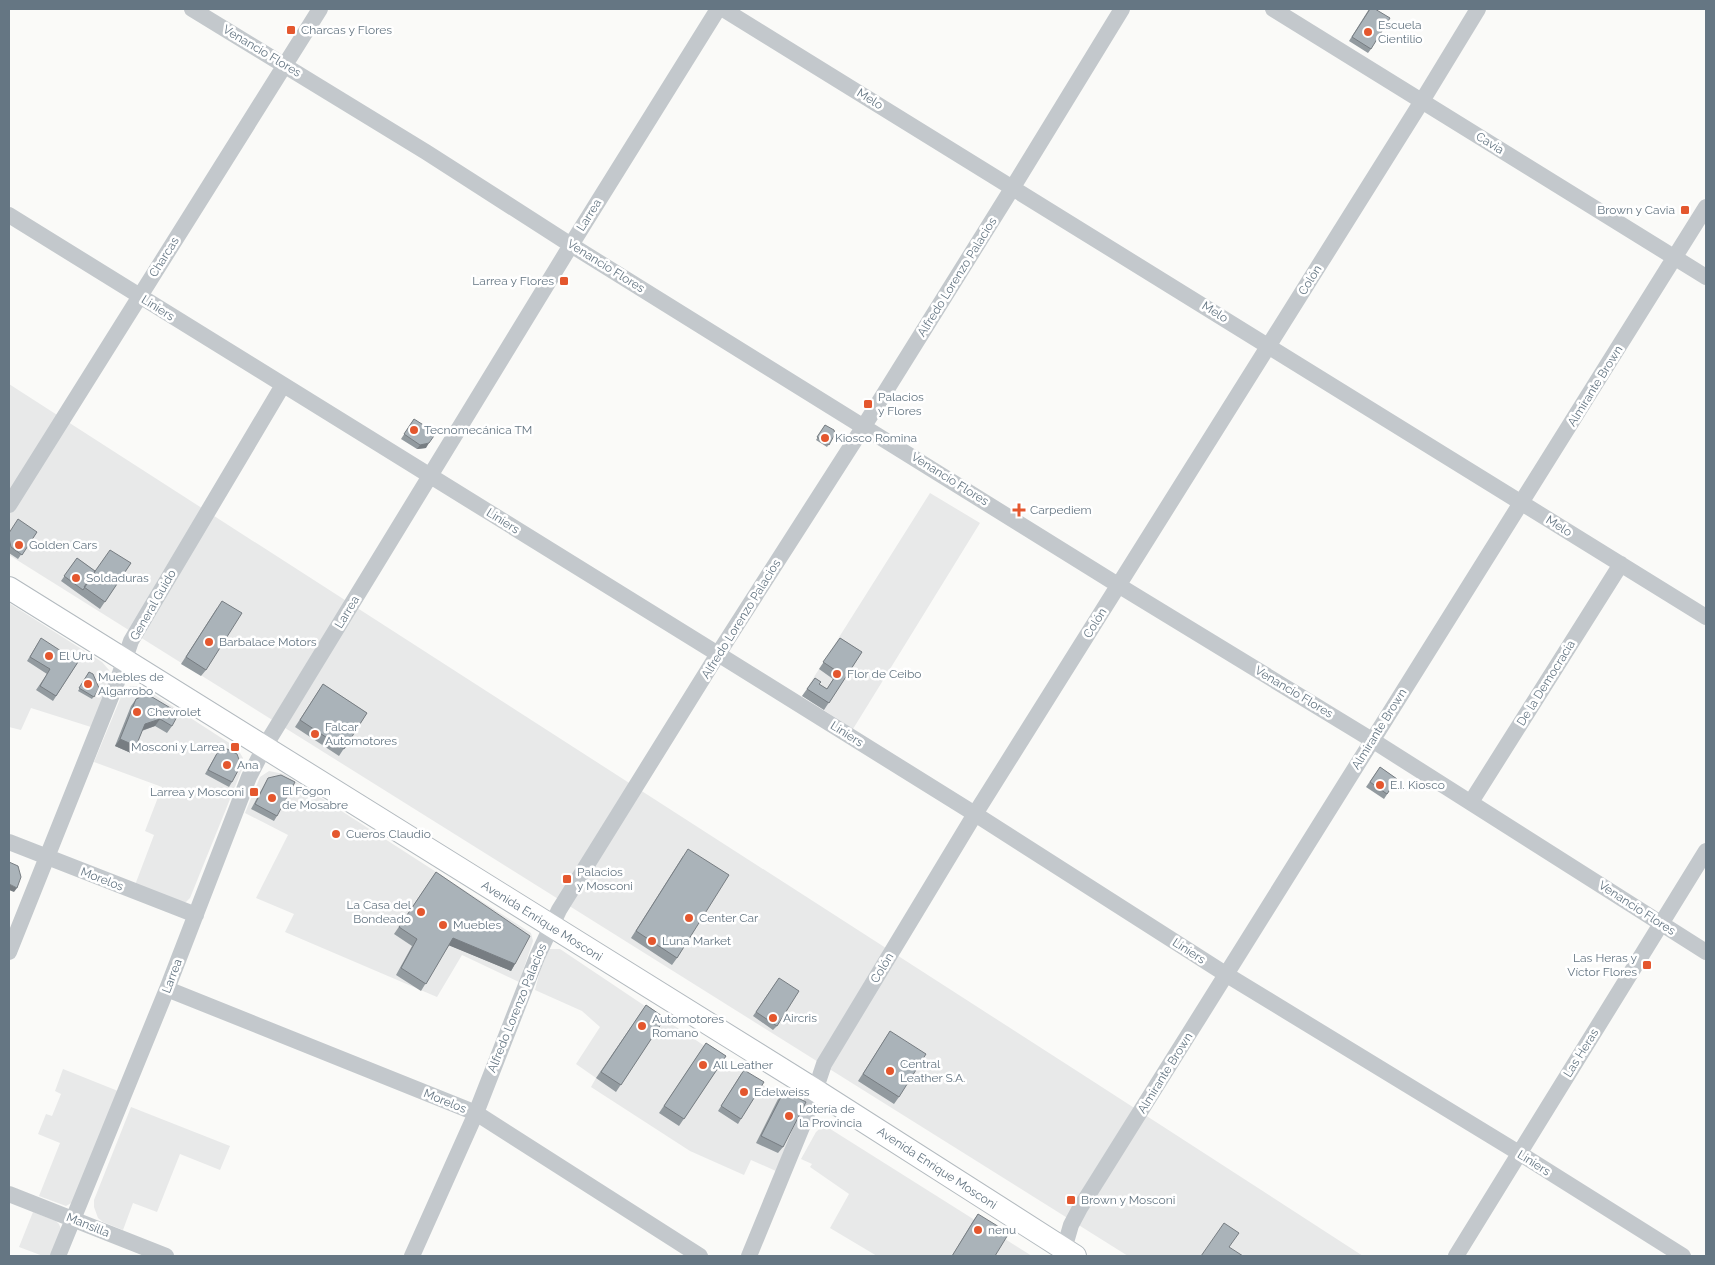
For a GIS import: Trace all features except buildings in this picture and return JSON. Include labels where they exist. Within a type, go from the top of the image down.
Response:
[{"type":"main road","name":"Avenida Enrique Mosconi","points":[[9,588],[815,1090],[1067,1254]]},
{"type":"street","name":"Venancio Flores","points":[[192,9],[285,64],[571,245],[1118,585],[1372,740],[1706,952]]},
{"type":"street","name":"Charcas","points":[[9,505],[320,9]]},
{"type":"street","name":"Larrea","points":[[58,1256],[167,989],[249,777],[265,746],[429,475],[718,9]]},
{"type":"street","name":"Melo","points":[[723,9],[1706,617]]},
{"type":"street","name":"Alfredo Lorenzo Palacios","points":[[412,1256],[476,1113],[550,926],[718,654],[864,426],[1122,9]]},
{"type":"street","name":"Cavia","points":[[1273,9],[1706,277]]},
{"type":"street","name":"Colón","points":[[749,1256],[807,1115],[824,1064],[974,814],[1269,346],[1478,9]]},
{"type":"street","name":"Almirante Brown","points":[[1067,1254],[1072,1225],[1080,1208],[1706,207]]},
{"type":"street","name":"Liniers","points":[[9,215],[718,654],[1227,975],[1519,1153],[1683,1256]]},
{"type":"street","name":"General Guido","points":[[9,952],[117,682],[131,641],[283,385]]},
{"type":"street","name":"De la Democracia","points":[[1471,802],[1621,564]]},
{"type":"street","name":"Morelos","points":[[9,842],[196,915]]},
{"type":"street","name":"Las Heras","points":[[1456,1256],[1706,851]]},
{"type":"street","name":"Morelos","points":[[167,989],[476,1113],[700,1256]]},
{"type":"street","name":"Mansilla","points":[[9,1194],[166,1256]]},
{"type":"shaded area","points":[[9,384],[1363,1256],[1128,1256],[9,555]]},
{"type":"shaded area","points":[[930,493],[980,523],[853,729],[802,696]]},
{"type":"shaded area","points":[[9,603],[102,662],[109,670],[112,677],[91,727],[31,708],[21,730],[9,727]]},
{"type":"shaded area","points":[[130,686],[141,686],[237,748],[243,758],[243,767],[190,898],[186,902],[181,903],[135,885],[154,835],[145,831],[162,787],[94,762],[121,697]]},
{"type":"shaded area","points":[[269,771],[284,774],[531,933],[533,941],[519,982],[462,955],[437,997],[285,932],[294,914],[256,898],[288,835],[245,813],[260,777]]},
{"type":"shaded area","points":[[549,949],[560,949],[797,1108],[799,1113],[776,1171],[751,1160],[744,1175],[690,1151],[591,1087],[596,1078],[576,1064],[600,1027],[582,1011],[535,990],[544,955]]},
{"type":"shaded area","points":[[63,1069],[118,1091],[73,1202],[66,1206],[39,1196],[60,1143],[38,1134],[46,1114],[52,1116],[61,1094],[55,1091]]},
{"type":"shaded area","points":[[131,1107],[230,1146],[220,1170],[180,1154],[157,1212],[133,1203],[123,1230],[98,1218],[94,1207],[94,1200]]},
{"type":"shaded area","points":[[824,1125],[1032,1256],[877,1256],[830,1228],[849,1194],[810,1167],[812,1164],[801,1159],[816,1132]]},
{"type":"shaded area","points":[[33,1212],[59,1224],[61,1229],[53,1256],[43,1256],[19,1247]]},
{"type":"place","name":"Charcas y Flores","points":[[291,30]]},
{"type":"place","name":"Escuela Cientilio","points":[[1368,32]]},
{"type":"place","name":"Brown y Cavia","points":[[1685,210]]},
{"type":"place","name":"Larrea y Flores","points":[[564,281]]},
{"type":"place","name":"Palacios y Flores","points":[[868,404]]},
{"type":"place","name":"Tecnomecánica TM","points":[[414,430]]},
{"type":"place","name":"Kiosco Romina","points":[[825,438]]},
{"type":"place","name":"Carpediem","points":[[1019,510]]},
{"type":"place","name":"Golden Cars","points":[[19,545]]},
{"type":"place","name":"Soldaduras","points":[[76,578]]},
{"type":"place","name":"Barbalace Motors","points":[[209,642]]},
{"type":"place","name":"El Uru","points":[[49,656]]},
{"type":"place","name":"Flor de Ceibo","points":[[837,674]]},
{"type":"place","name":"Muebles de Algarrobo","points":[[88,684]]},
{"type":"place","name":"Chevrolet","points":[[137,712]]},
{"type":"place","name":"Falcar Automotores","points":[[315,734]]},
{"type":"place","name":"Mosconi y Larrea","points":[[235,747]]},
{"type":"place","name":"Ana","points":[[227,765]]},
{"type":"place","name":"E.I. Kiosco","points":[[1380,785]]},
{"type":"place","name":"Larrea y Mosconi","points":[[254,792]]},
{"type":"place","name":"El Fogon de Mosabre","points":[[272,798]]},
{"type":"place","name":"Cueros Claudio","points":[[336,834]]},
{"type":"place","name":"Palacios y Mosconi","points":[[567,879]]},
{"type":"place","name":"La Casa del Bondeado","points":[[421,912]]},
{"type":"place","name":"Center Car","points":[[689,918]]},
{"type":"place","name":"Muebles","points":[[443,925]]},
{"type":"place","name":"Luna Market","points":[[652,941]]},
{"type":"place","name":"Las Heras y Víctor Flores","points":[[1647,965]]},
{"type":"place","name":"Aircris","points":[[773,1018]]},
{"type":"place","name":"Automotores Romano","points":[[642,1026]]},
{"type":"place","name":"All Leather","points":[[703,1065]]},
{"type":"place","name":"Central Leather S.A.","points":[[890,1071]]},
{"type":"place","name":"Edelweiss","points":[[744,1092]]},
{"type":"place","name":"Lotería de la Provincia","points":[[789,1116]]},
{"type":"place","name":"Brown y Mosconi","points":[[1071,1200]]},
{"type":"place","name":"nenu","points":[[978,1230]]}]
